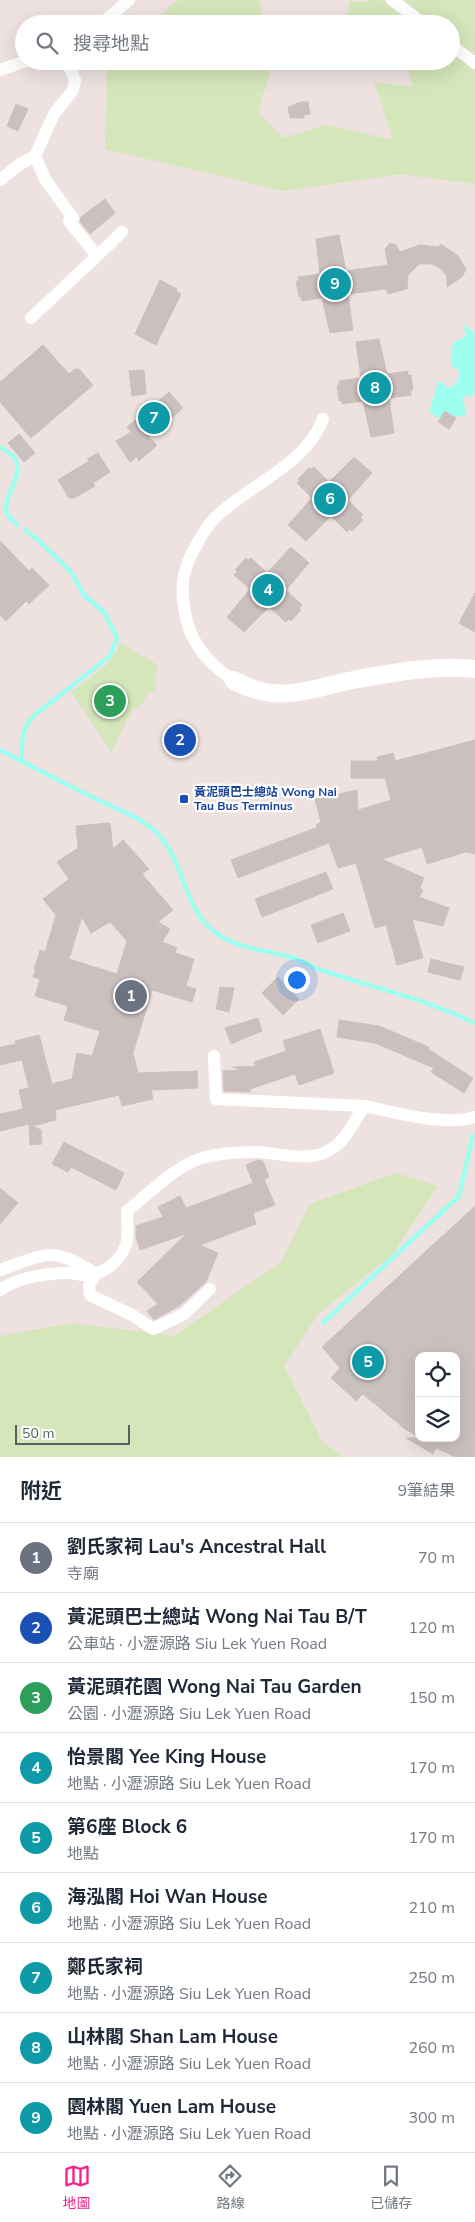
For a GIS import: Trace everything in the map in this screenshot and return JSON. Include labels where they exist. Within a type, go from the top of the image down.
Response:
[{"type":"street","points":[[112,15],[129,0]]},
{"type":"street","points":[[392,0],[412,15]]},
{"type":"street","points":[[460,51],[475,62]]},
{"type":"street","points":[[0,70],[15,65]]},
{"type":"street","points":[[0,180],[20,164],[35,156],[54,114],[74,87],[74,77],[70,70]]},
{"type":"street","points":[[35,156],[45,179],[73,218],[69,221],[96,256]]},
{"type":"street","points":[[31,318],[122,232]]},
{"type":"street","points":[[323,419],[317,432],[300,452],[278,471],[215,518],[203,533],[184,569],[182,597],[190,632],[204,658],[233,680],[260,691],[296,694],[354,680],[410,670],[439,667],[475,669]]},
{"type":"street","points":[[214,1056],[216,1099],[364,1106],[432,1118],[462,1120],[475,1117]]},
{"type":"street","points":[[0,1290],[11,1283],[36,1276],[64,1272],[84,1276],[103,1272],[121,1255],[126,1244],[127,1211],[192,1161],[238,1153],[260,1152],[284,1157],[317,1155],[341,1142],[364,1106]]},
{"type":"street","points":[[0,1270],[46,1254],[77,1261],[96,1274]]},
{"type":"street","points":[[96,1274],[88,1285],[90,1295],[132,1315],[153,1329],[184,1314],[210,1290]]},
{"type":"green space","points":[[177,0],[259,0],[262,15],[161,15]]},
{"type":"green space","points":[[368,0],[383,0],[404,15],[348,15],[350,1],[366,2]]},
{"type":"green space","points":[[403,0],[475,0],[475,56],[460,44],[460,15],[422,15]]},
{"type":"green space","points":[[460,58],[475,70],[475,184],[401,174],[284,191],[105,149],[107,70],[270,70],[258,113],[283,138],[327,125],[393,140],[374,82],[413,87],[408,70],[460,70]]},
{"type":"green space","points":[[120,643],[152,661],[157,666],[155,694],[149,691],[140,707],[133,709],[111,752],[71,692],[106,665],[117,651]]},
{"type":"green space","points":[[396,1173],[438,1186],[392,1255],[319,1313],[284,1366],[323,1443],[344,1457],[0,1457],[0,1336],[72,1323],[174,1336],[281,1262],[310,1204]]},
{"type":"water","points":[[463,324],[475,333],[475,395],[463,397],[466,415],[455,417],[445,411],[440,419],[429,412],[438,382],[443,382],[446,387],[450,388],[457,382],[460,372],[451,365],[452,347],[455,341],[460,340],[466,335]]},
{"type":"building","points":[[301,102],[308,102],[310,114],[304,115],[304,118],[290,118],[288,107]]},
{"type":"building","points":[[16,104],[28,109],[18,131],[7,126]]},
{"type":"building","points":[[105,199],[115,213],[90,234],[80,222],[81,217]]},
{"type":"building","points":[[339,235],[346,271],[388,265],[385,249],[390,243],[396,245],[400,252],[420,245],[438,247],[441,244],[458,256],[466,269],[462,277],[447,287],[447,276],[440,268],[432,264],[419,264],[408,275],[407,289],[388,294],[386,289],[348,294],[353,330],[330,333],[322,298],[302,301],[301,297],[299,297],[296,281],[299,281],[298,277],[320,274],[316,239]]},
{"type":"building","points":[[160,280],[177,289],[176,291],[181,294],[156,345],[135,334]]},
{"type":"building","points":[[379,339],[387,374],[408,371],[408,376],[411,375],[413,390],[411,390],[411,395],[389,398],[394,433],[371,437],[363,401],[342,404],[342,400],[339,401],[337,385],[340,385],[339,381],[361,378],[356,342]]},
{"type":"building","points":[[43,345],[69,374],[75,369],[79,369],[93,385],[31,438],[0,402],[0,382]]},
{"type":"building","points":[[144,370],[146,394],[132,396],[129,371]]},
{"type":"building","points":[[169,392],[183,408],[149,437],[157,445],[139,461],[136,457],[130,462],[116,441],[131,432],[127,427]]},
{"type":"building","points":[[445,411],[456,418],[449,429],[438,422]]},
{"type":"building","points":[[19,434],[35,453],[24,462],[8,443]]},
{"type":"building","points":[[98,453],[110,472],[93,483],[95,486],[74,498],[69,498],[58,480],[89,461],[87,459]]},
{"type":"building","points":[[354,457],[372,473],[348,500],[363,515],[360,518],[363,520],[352,531],[350,529],[347,532],[331,516],[306,541],[288,525],[312,498],[297,483],[300,480],[298,479],[309,468],[314,467],[329,482]]},
{"type":"building","points":[[0,541],[29,571],[32,568],[49,585],[29,604],[26,601],[6,621],[0,615]]},
{"type":"building","points":[[291,547],[309,563],[286,590],[302,605],[299,608],[301,610],[291,621],[289,619],[286,622],[269,607],[244,632],[227,617],[250,589],[234,575],[237,572],[235,570],[246,558],[248,560],[251,558],[267,573]]},
{"type":"building","points":[[475,593],[475,632],[459,623]]},
{"type":"building","points":[[475,740],[475,854],[466,852],[427,864],[422,847],[382,859],[424,878],[420,888],[423,890],[419,897],[449,908],[443,926],[412,919],[423,958],[397,965],[386,925],[375,928],[356,863],[338,868],[329,843],[238,878],[231,860],[318,827],[316,825],[321,822],[315,799],[357,790],[358,810],[391,800],[385,778],[351,778],[351,761],[378,761],[377,757],[393,753],[395,761]]},
{"type":"building","points":[[110,823],[113,849],[123,840],[149,869],[142,874],[173,910],[158,922],[170,929],[162,942],[177,948],[175,953],[194,959],[186,986],[196,989],[192,1002],[152,990],[133,1053],[138,1073],[197,1071],[198,1088],[151,1090],[153,1099],[122,1106],[119,1095],[55,1110],[56,1120],[33,1126],[41,1130],[42,1144],[30,1145],[29,1124],[0,1131],[0,1114],[23,1109],[19,1090],[29,1088],[22,1060],[0,1065],[0,1047],[16,1044],[15,1041],[39,1035],[52,1084],[72,1079],[77,1053],[92,1056],[100,1031],[64,1020],[68,1006],[35,996],[40,979],[33,977],[34,970],[40,950],[45,952],[56,915],[43,899],[69,879],[57,862],[78,848],[76,826]],"holes":[[[82,917],[91,933],[110,922],[127,941],[117,974],[69,959]]]},
{"type":"building","points":[[326,872],[333,889],[262,917],[255,899]]},
{"type":"building","points":[[343,913],[350,931],[318,943],[311,925]]},
{"type":"building","points":[[431,959],[464,967],[460,980],[428,972]]},
{"type":"building","points":[[278,977],[299,999],[283,1015],[262,993]]},
{"type":"building","points":[[220,987],[234,988],[229,1012],[216,1009]]},
{"type":"building","points":[[258,1018],[262,1031],[231,1044],[225,1028]]},
{"type":"building","points":[[339,1020],[379,1026],[429,1047],[428,1049],[473,1078],[464,1093],[431,1072],[434,1068],[375,1043],[337,1037]]},
{"type":"building","points":[[320,1029],[334,1073],[299,1085],[295,1074],[250,1089],[250,1092],[224,1091],[223,1071],[241,1070],[233,1067],[256,1066],[254,1062],[286,1051],[283,1041]]},
{"type":"building","points":[[64,1142],[124,1173],[116,1190],[71,1167],[68,1172],[52,1164]]},
{"type":"building","points":[[258,1160],[263,1161],[269,1177],[264,1179],[275,1205],[253,1213],[256,1224],[200,1245],[218,1253],[206,1282],[179,1306],[154,1320],[147,1311],[158,1304],[137,1282],[186,1234],[140,1250],[136,1237],[136,1226],[163,1217],[158,1207],[180,1196],[186,1208],[253,1183],[246,1165]]},
{"type":"building","points":[[0,1188],[18,1203],[0,1224]]},
{"type":"building","points":[[475,1206],[475,1457],[455,1457],[436,1448],[433,1454],[406,1438],[415,1438],[415,1442],[460,1442],[460,1352],[415,1352],[415,1435],[405,1429],[363,1394],[356,1401],[331,1378],[340,1368],[322,1347]]},
{"type":"waterway","points":[[0,447],[13,456],[17,463],[18,470],[6,506],[8,515],[18,525]]},
{"type":"waterway","points":[[21,761],[23,736],[27,724],[36,714],[110,656],[117,638],[105,613],[85,596],[70,571],[25,530]]},
{"type":"waterway","points":[[0,750],[129,814],[157,833],[167,845],[174,858],[198,913],[207,925],[219,935],[247,947],[297,959],[318,969],[418,1000],[475,1023]]},
{"type":"waterway","points":[[323,1323],[459,1196],[473,1135]]},
{"type":"place","name":"園林閣 Yuen Lam House","points":[[335,284]]},
{"type":"place","name":"山林閣 Shan Lam House","points":[[375,388]]},
{"type":"place","name":"鄭氏家祠","points":[[154,418]]},
{"type":"place","name":"海泓閣 Hoi Wan House","points":[[330,499]]},
{"type":"place","name":"怡景閣 Yee King House","points":[[268,590]]},
{"type":"place","name":"黃泥頭花園 Wong Nai Tau Garden","points":[[110,701]]},
{"type":"place","name":"黃泥頭巴士總站 Wong Nai Tau B/T","points":[[180,740]]},
{"type":"place","name":"黃泥頭巴士總站 Wong Nai Tau Bus Terminus","points":[[184,799]]},
{"type":"place","name":"劉氏家祠 Lau's Ancestral Hall","points":[[131,996]]},
{"type":"place","name":"第6座 Block 6","points":[[368,1362]]}]
